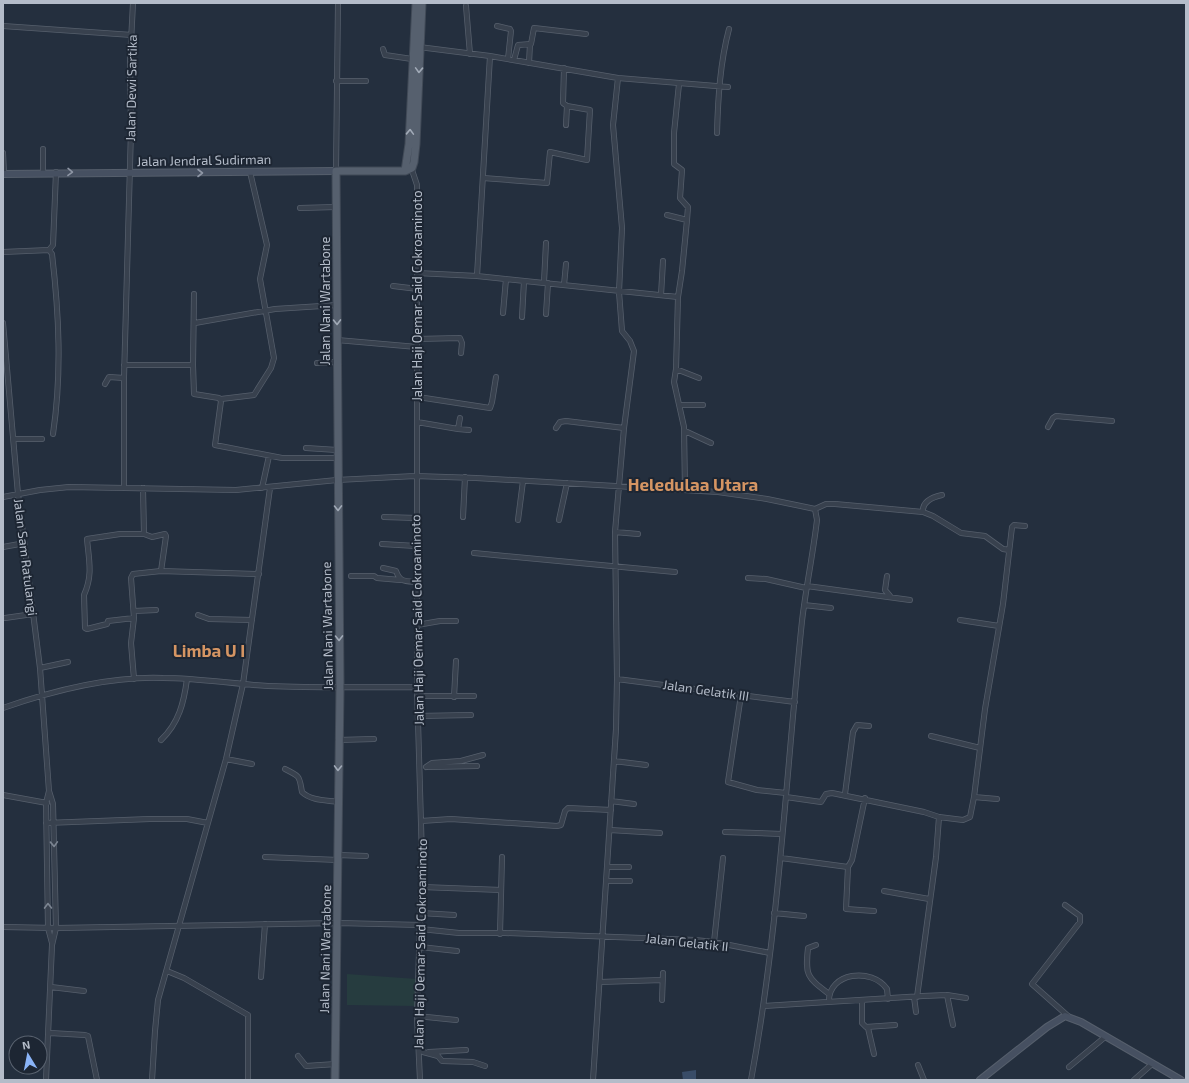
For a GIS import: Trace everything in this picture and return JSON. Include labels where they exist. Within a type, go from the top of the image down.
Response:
[{"type":"main road","points":[[408,167],[414,162],[416,144],[416,3]]},
{"type":"main road","points":[[408,167],[412,59],[417,43],[422,3]]},
{"type":"main road","name":"Jalan Jendral Sudirman","points":[[336,171],[408,167]]},
{"type":"main road","name":"Jalan Nani Wartabone","points":[[335,1080],[338,922],[338,740],[340,687],[337,458],[336,171]]},
{"type":"street","name":"Jalan Dewi Sartika","points":[[124,488],[124,365],[128,173],[131,130],[130,61],[133,3]]},
{"type":"street","points":[[336,171],[338,3]]},
{"type":"street","points":[[466,6],[470,54]]},
{"type":"street","points":[[3,26],[132,35]]},
{"type":"street","points":[[498,26],[510,29],[511,31],[508,59]]},
{"type":"street","points":[[529,63],[530,44],[533,30],[537,28],[586,34]]},
{"type":"street","points":[[717,133],[722,54],[729,29]]},
{"type":"street","points":[[417,43],[470,54],[490,56],[618,78],[728,87]]},
{"type":"street","points":[[514,60],[518,45],[530,44]]},
{"type":"street","points":[[383,49],[385,55],[412,59]]},
{"type":"street","points":[[477,276],[490,56]]},
{"type":"street","points":[[483,178],[547,183],[550,152],[587,160],[590,110],[567,106],[563,103],[564,68]]},
{"type":"street","points":[[593,1080],[610,830],[618,678],[615,532],[624,428],[634,351],[630,341],[622,331],[619,292],[622,228],[613,125],[618,78]]},
{"type":"street","points":[[336,81],[366,81]]},
{"type":"street","points":[[679,84],[674,133],[674,164],[682,170],[680,198],[688,207],[678,297],[676,369],[674,382],[685,431],[685,490]]},
{"type":"street","points":[[566,125],[567,106]]},
{"type":"street","points":[[43,149],[43,173]]},
{"type":"street","points":[[3,153],[4,174]]},
{"type":"street","name":"Jalan Haji Oemar Said Cokroaminoto","points":[[408,167],[417,184],[418,422],[415,476],[417,696],[422,887],[417,1016],[420,1052],[420,1080]]},
{"type":"street","name":"Jalan Jendral Sudirman","points":[[4,174],[56,172],[128,173],[336,171]]},
{"type":"street","points":[[3,252],[49,250],[53,245],[56,172]]},
{"type":"street","points":[[194,294],[194,394],[221,399],[254,395],[271,368],[274,358],[260,279],[267,245],[250,172]]},
{"type":"street","points":[[300,208],[336,207]]},
{"type":"street","points":[[667,216],[687,220]]},
{"type":"street","points":[[546,243],[546,314]]},
{"type":"street","points":[[49,250],[52,254],[59,324],[59,386],[53,434]]},
{"type":"street","points":[[661,295],[663,261]]},
{"type":"street","points":[[564,285],[566,264]]},
{"type":"street","points":[[417,273],[524,280],[619,292],[678,297]]},
{"type":"street","points":[[503,313],[506,279]]},
{"type":"street","points":[[522,317],[524,280]]},
{"type":"street","points":[[393,286],[418,289]]},
{"type":"street","points":[[194,323],[294,307],[336,305]]},
{"type":"street","name":"Jalan Sam Ratulangi","points":[[3,327],[5,379],[14,440],[18,494],[43,696],[49,792],[53,804],[56,928],[52,945],[50,1033],[46,1080]]},
{"type":"street","points":[[417,339],[460,338],[462,343],[461,353]]},
{"type":"street","points":[[337,340],[417,347]]},
{"type":"street","points":[[317,363],[337,362]]},
{"type":"street","points":[[124,365],[193,365]]},
{"type":"street","points":[[676,369],[699,378]]},
{"type":"street","points":[[418,397],[490,408],[496,377]]},
{"type":"street","points":[[104,384],[109,378],[124,378]]},
{"type":"street","points":[[221,399],[215,445],[269,456],[307,459],[337,458]]},
{"type":"street","points":[[680,404],[703,406]]},
{"type":"street","points":[[1048,427],[1050,421],[1056,416],[1112,421]]},
{"type":"street","points":[[458,429],[460,418]]},
{"type":"street","points":[[556,428],[560,422],[566,421],[624,428]]},
{"type":"street","points":[[418,422],[469,430]]},
{"type":"street","points":[[685,431],[711,443]]},
{"type":"street","points":[[14,440],[42,439]]},
{"type":"street","points":[[306,448],[337,450]]},
{"type":"street","points":[[262,488],[269,456]]},
{"type":"street","points":[[3,497],[70,487],[236,490],[270,488],[338,480],[415,476],[465,477],[741,494],[815,509],[826,504],[835,504],[923,512],[933,516],[963,534],[985,536],[1003,549],[1008,550]]},
{"type":"street","points":[[463,517],[465,477]]},
{"type":"street","points":[[518,520],[523,481]]},
{"type":"street","points":[[559,520],[566,483]]},
{"type":"street","points":[[143,488],[144,534]]},
{"type":"street","points":[[152,1080],[154,1031],[158,1000],[226,759],[243,684],[270,488]]},
{"type":"street","points":[[923,512],[924,506],[928,500],[942,495]]},
{"type":"street","points":[[751,1080],[764,1006],[781,858],[804,605],[817,520],[815,509]]},
{"type":"street","points":[[384,517],[416,518]]},
{"type":"street","points":[[741,695],[728,782],[757,790],[820,802],[823,801],[827,793],[846,794],[924,812],[939,817],[968,819],[974,797],[985,709],[1000,626],[1008,550],[1012,528],[1015,525],[1023,526]]},
{"type":"street","points":[[615,532],[638,534]]},
{"type":"street","points":[[134,618],[108,621],[107,624],[87,629],[85,628],[84,596],[87,591],[91,567],[87,539],[120,534],[144,534],[152,537],[163,534],[166,536],[161,571]]},
{"type":"street","points":[[3,546],[25,543]]},
{"type":"street","points":[[382,544],[416,546]]},
{"type":"street","points":[[474,553],[675,572]]},
{"type":"street","points":[[383,568],[396,571],[397,577],[400,580]]},
{"type":"street","points":[[134,679],[131,650],[134,618],[131,578],[133,574],[161,571],[259,574]]},
{"type":"street","points":[[351,576],[374,576],[377,578],[417,582]]},
{"type":"street","points":[[887,576],[885,590],[890,596]]},
{"type":"street","points":[[748,578],[766,578],[807,587],[890,596],[910,600]]},
{"type":"street","points":[[804,605],[831,608]]},
{"type":"street","points":[[134,611],[156,610]]},
{"type":"street","points":[[5,618],[33,614]]},
{"type":"street","points":[[198,615],[209,619],[252,620]]},
{"type":"street","points":[[960,620],[1000,626]]},
{"type":"street","points":[[417,625],[440,621],[456,621]]},
{"type":"street","points":[[454,697],[456,661]]},
{"type":"street","points":[[40,668],[68,662]]},
{"type":"street","points":[[3,708],[88,685],[134,679],[161,678],[243,684],[417,688]]},
{"type":"street","name":"Jalan Gelatik III","points":[[618,678],[795,702]]},
{"type":"street","points":[[161,740],[175,723],[183,705],[187,679]]},
{"type":"street","points":[[417,696],[474,696]]},
{"type":"street","points":[[418,716],[471,715]]},
{"type":"street","points":[[846,794],[853,732],[857,725],[869,726]]},
{"type":"street","points":[[931,736],[980,748]]},
{"type":"street","points":[[338,740],[374,739]]},
{"type":"street","points":[[426,767],[432,763],[461,761],[484,755]]},
{"type":"street","points":[[226,759],[252,764]]},
{"type":"street","points":[[614,761],[646,765]]},
{"type":"street","points":[[420,768],[477,766]]},
{"type":"street","points":[[285,769],[299,778],[302,792],[305,795],[316,799],[338,802]]},
{"type":"street","name":"Jalan Sam Ratulangi","points":[[49,792],[46,803],[48,928],[52,945]]},
{"type":"street","points":[[3,795],[53,804]]},
{"type":"street","points":[[974,797],[997,799]]},
{"type":"street","points":[[865,798],[852,860],[848,868],[846,909],[874,911]]},
{"type":"street","points":[[611,801],[634,804]]},
{"type":"street","points":[[421,821],[451,819],[559,826],[562,823],[565,810],[568,808],[611,810]]},
{"type":"street","points":[[916,1012],[915,997],[937,846],[939,817]]},
{"type":"street","points":[[46,823],[187,819],[208,823]]},
{"type":"street","points":[[610,830],[660,833]]},
{"type":"street","points":[[724,832],[743,831],[782,834]]},
{"type":"street","points":[[265,857],[366,856]]},
{"type":"street","points":[[500,934],[502,857]]},
{"type":"street","points":[[714,942],[723,858]]},
{"type":"street","points":[[781,858],[848,868]]},
{"type":"street","points":[[607,867],[629,867]]},
{"type":"street","points":[[606,881],[630,881]]},
{"type":"street","points":[[422,887],[501,890]]},
{"type":"street","points":[[884,891],[929,899]]},
{"type":"street","points":[[1065,905],[1081,917],[1080,922],[1032,984],[1068,1016],[1181,1080]]},
{"type":"street","points":[[421,913],[454,915]]},
{"type":"street","points":[[774,913],[804,916]]},
{"type":"street","name":"Jalan Gelatik II","points":[[3,927],[56,928],[338,922],[421,927],[459,933],[642,937],[714,942],[770,953]]},
{"type":"street","points":[[261,977],[265,924]]},
{"type":"street","points":[[816,945],[808,948],[807,971],[811,980],[829,994]]},
{"type":"street","points":[[420,947],[457,951]]},
{"type":"street","points":[[167,971],[184,978],[248,1016],[248,1080]]},
{"type":"street","points":[[662,1000],[663,973]]},
{"type":"street","points":[[829,1002],[829,994],[834,984],[845,978],[865,976],[875,979],[884,985],[887,989],[888,999]]},
{"type":"street","points":[[600,982],[662,980]]},
{"type":"street","points":[[52,987],[84,991]]},
{"type":"street","points":[[947,995],[953,1025]]},
{"type":"street","points":[[764,1006],[947,995],[964,998]]},
{"type":"street","points":[[862,1000],[862,1023],[868,1028],[874,1054]]},
{"type":"street","points":[[417,1016],[456,1020]]},
{"type":"street","points":[[980,1080],[1054,1022],[1068,1016]]},
{"type":"street","points":[[868,1028],[895,1025]]},
{"type":"street","points":[[50,1033],[87,1035],[97,1080]]},
{"type":"street","points":[[1069,1067],[1105,1037]]},
{"type":"street","points":[[420,1052],[466,1050]]},
{"type":"street","points":[[420,1052],[438,1056],[442,1061],[473,1062],[485,1066]]},
{"type":"street","points":[[298,1056],[306,1066],[336,1064]]},
{"type":"street","points":[[1134,1080],[1152,1064]]},
{"type":"street","points":[[918,1065],[924,1080]]},
{"type":"green space","points":[[347,974],[417,979],[415,1006],[347,1005]]},
{"type":"water","points":[[696,1070],[696,1080],[683,1080],[682,1072]]},
{"type":"district","name":"Heledulaa Utara","points":[[693,485]]},
{"type":"district","name":"Limba U I","points":[[209,651]]}]
